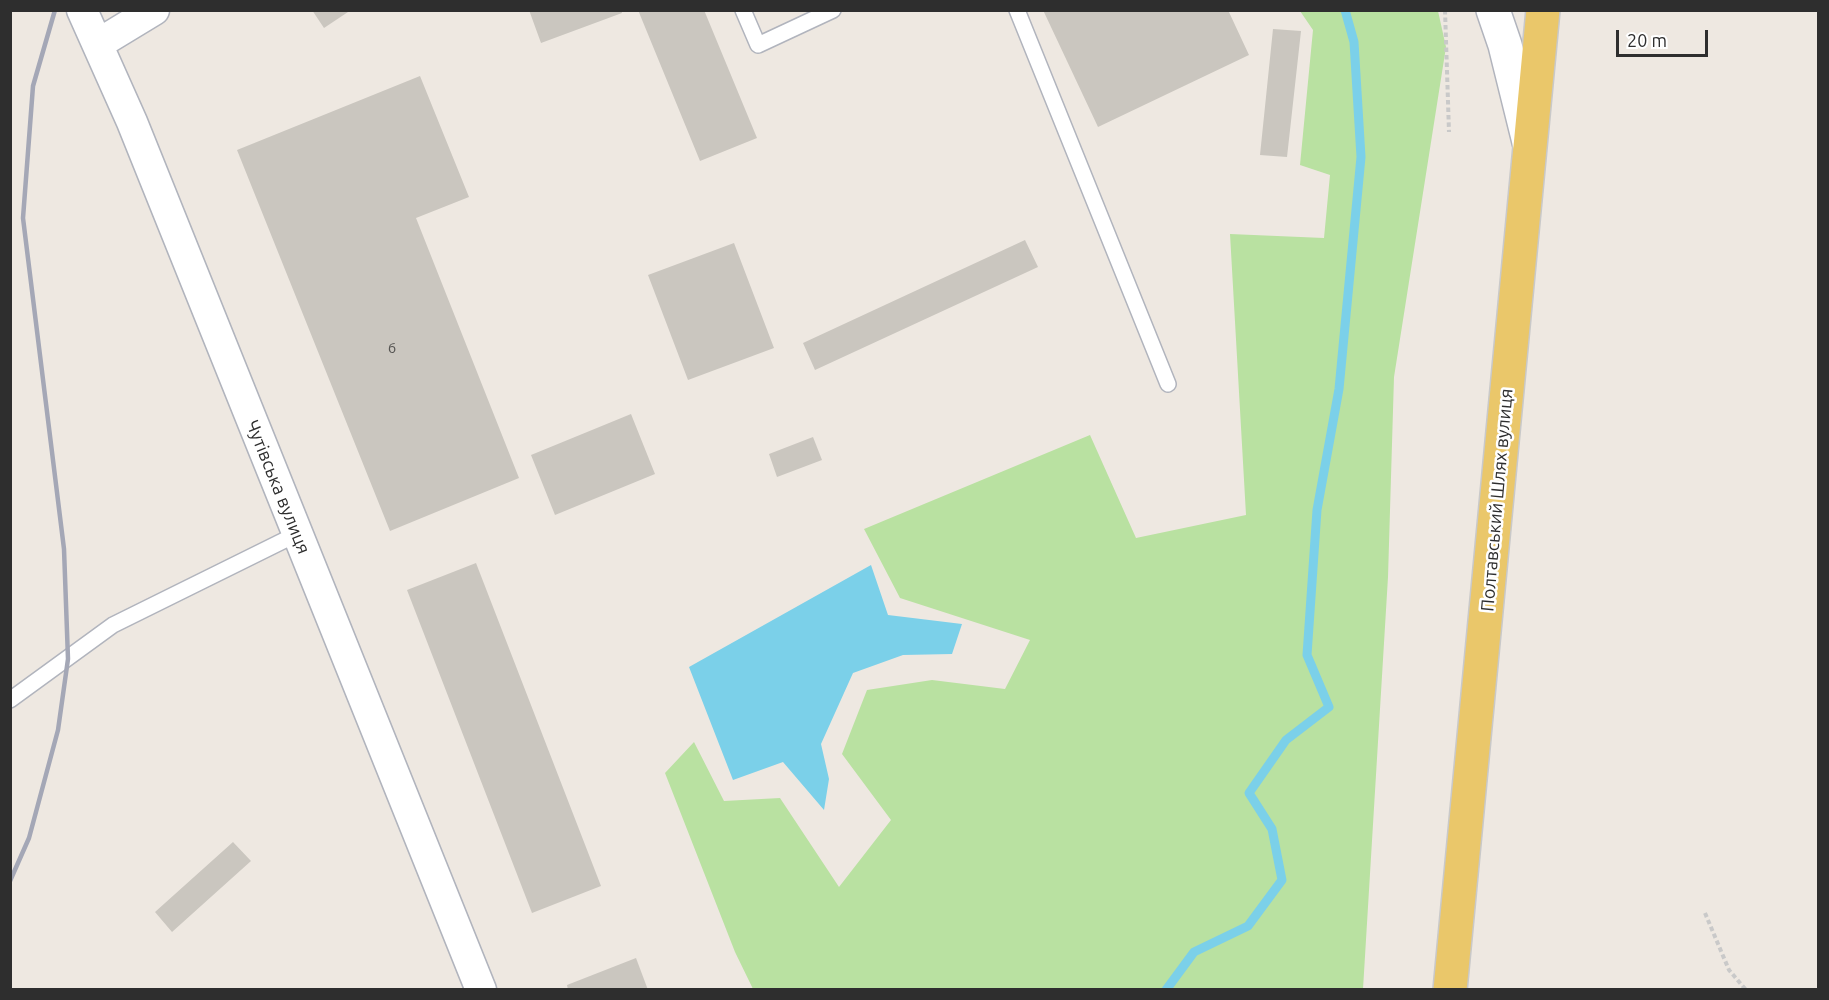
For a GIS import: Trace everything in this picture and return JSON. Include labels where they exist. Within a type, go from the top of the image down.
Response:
[{"type":"main road","points":[[1493,10],[1505,45],[1531,150]]},
{"type":"main road","name":"Полтавський Шлях вулиця","points":[[1450,990],[1544,10]]},
{"type":"street","name":"Чутівська вулиця","points":[[82,10],[481,990]]},
{"type":"street","points":[[98,45],[154,10]]},
{"type":"lane","points":[[743,10],[758,45],[833,10]]},
{"type":"lane","points":[[1017,10],[1168,384]]},
{"type":"lane","points":[[10,700],[113,625],[297,534]]},
{"type":"path","points":[[1445,10],[1449,132]]},
{"type":"path","points":[[1705,913],[1729,970],[1746,990]]},
{"type":"green space","points":[[1300,11],[1438,11],[1446,47],[1394,377],[1388,577],[1363,989],[753,989],[735,952],[665,773],[694,742],[724,801],[780,798],[839,887],[891,820],[842,754],[867,690],[932,680],[1005,689],[1030,640],[900,598],[864,529],[1090,435],[1136,538],[1246,515],[1230,234],[1324,238],[1330,175],[1300,165],[1313,30]]},
{"type":"water","points":[[871,565],[888,615],[962,624],[952,654],[903,655],[853,673],[821,744],[829,779],[824,810],[783,762],[733,780],[689,667]]},
{"type":"building","points":[[312,10],[351,10],[324,28]]},
{"type":"building","points":[[529,10],[621,10],[622,13],[541,43]]},
{"type":"building","points":[[638,10],[704,10],[757,138],[700,161]]},
{"type":"building","points":[[1043,10],[1228,10],[1249,55],[1098,127]]},
{"type":"building","points":[[1273,29],[1301,31],[1287,157],[1260,155]]},
{"type":"building","points":[[420,76],[469,197],[416,218],[519,478],[390,531],[237,150]]},
{"type":"building","points":[[1025,240],[1038,267],[815,370],[803,343]]},
{"type":"building","points":[[734,243],[774,348],[688,380],[648,275]]},
{"type":"building","points":[[631,414],[655,474],[555,515],[531,455]]},
{"type":"building","points":[[813,437],[822,460],[777,477],[769,454]]},
{"type":"building","points":[[476,563],[601,886],[532,913],[407,590]]},
{"type":"building","points":[[233,842],[251,861],[172,932],[155,912]]},
{"type":"building","points":[[636,958],[648,990],[568,990],[567,985]]},
{"type":"waterway","points":[[1166,990],[1194,952],[1248,926],[1282,880],[1272,829],[1249,793],[1286,740],[1329,707],[1307,655],[1317,510],[1339,389],[1361,157],[1354,42],[1345,10]]},
{"type":"railway","points":[[10,881],[29,838],[58,730],[68,659],[64,549],[23,218],[33,86],[55,10]]}]
